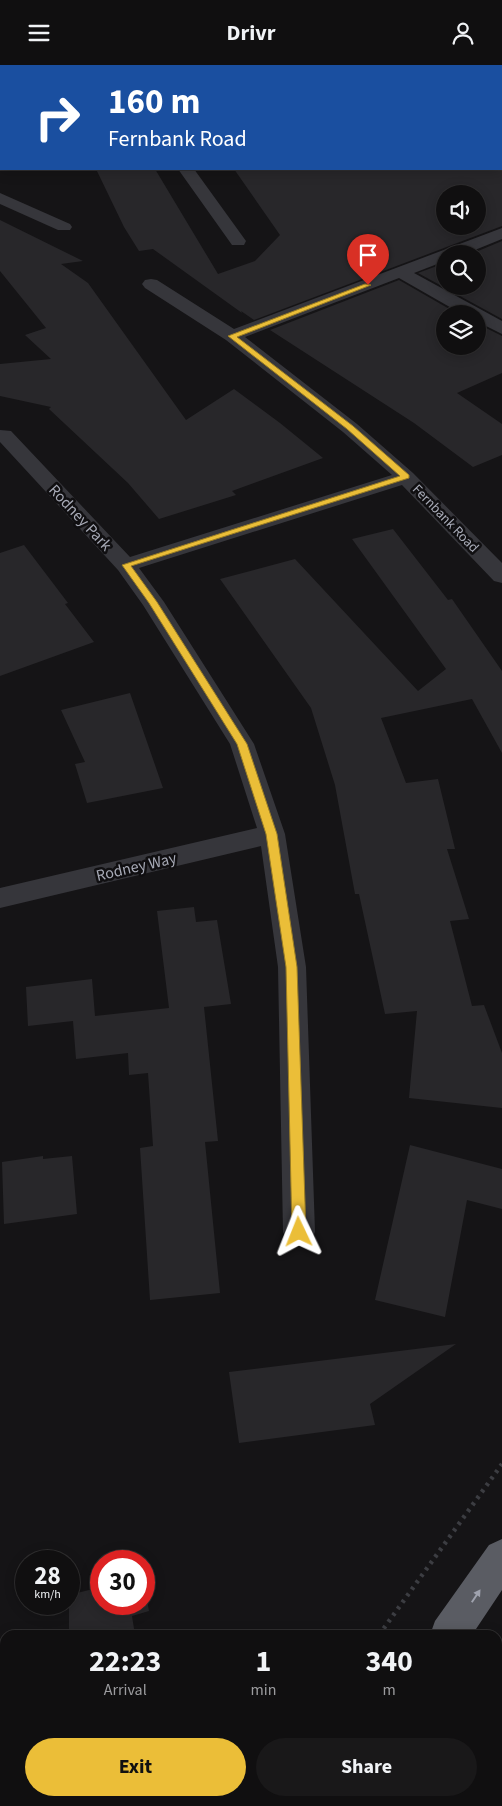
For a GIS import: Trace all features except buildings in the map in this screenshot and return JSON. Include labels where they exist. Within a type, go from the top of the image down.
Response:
[{"type":"highway","points":[[452,1630],[502,1558]]},
{"type":"street","points":[[187,170],[238,241]]},
{"type":"street","points":[[0,198],[64,227]]},
{"type":"street","points":[[472,245],[502,233]]},
{"type":"street","points":[[232,336],[436,259]]},
{"type":"street","points":[[402,273],[458,305]]},
{"type":"street","points":[[151,284],[232,336],[350,428],[406,477]]},
{"type":"street","points":[[486,320],[502,329]]},
{"type":"street","name":"Rodney Park","points":[[4,435],[126,565],[153,602],[242,744],[272,834],[292,967],[299,1232]]},
{"type":"street","name":"Fernbank Road","points":[[126,565],[406,477],[501,573]]},
{"type":"street","name":"Rodney Way","points":[[0,898],[272,834]]},
{"type":"path","points":[[383,1630],[502,1464]]},
{"type":"route","points":[[299,1232],[292,967],[272,834],[242,744],[153,602],[126,565],[406,477],[350,428],[232,336],[368,285]]}]
